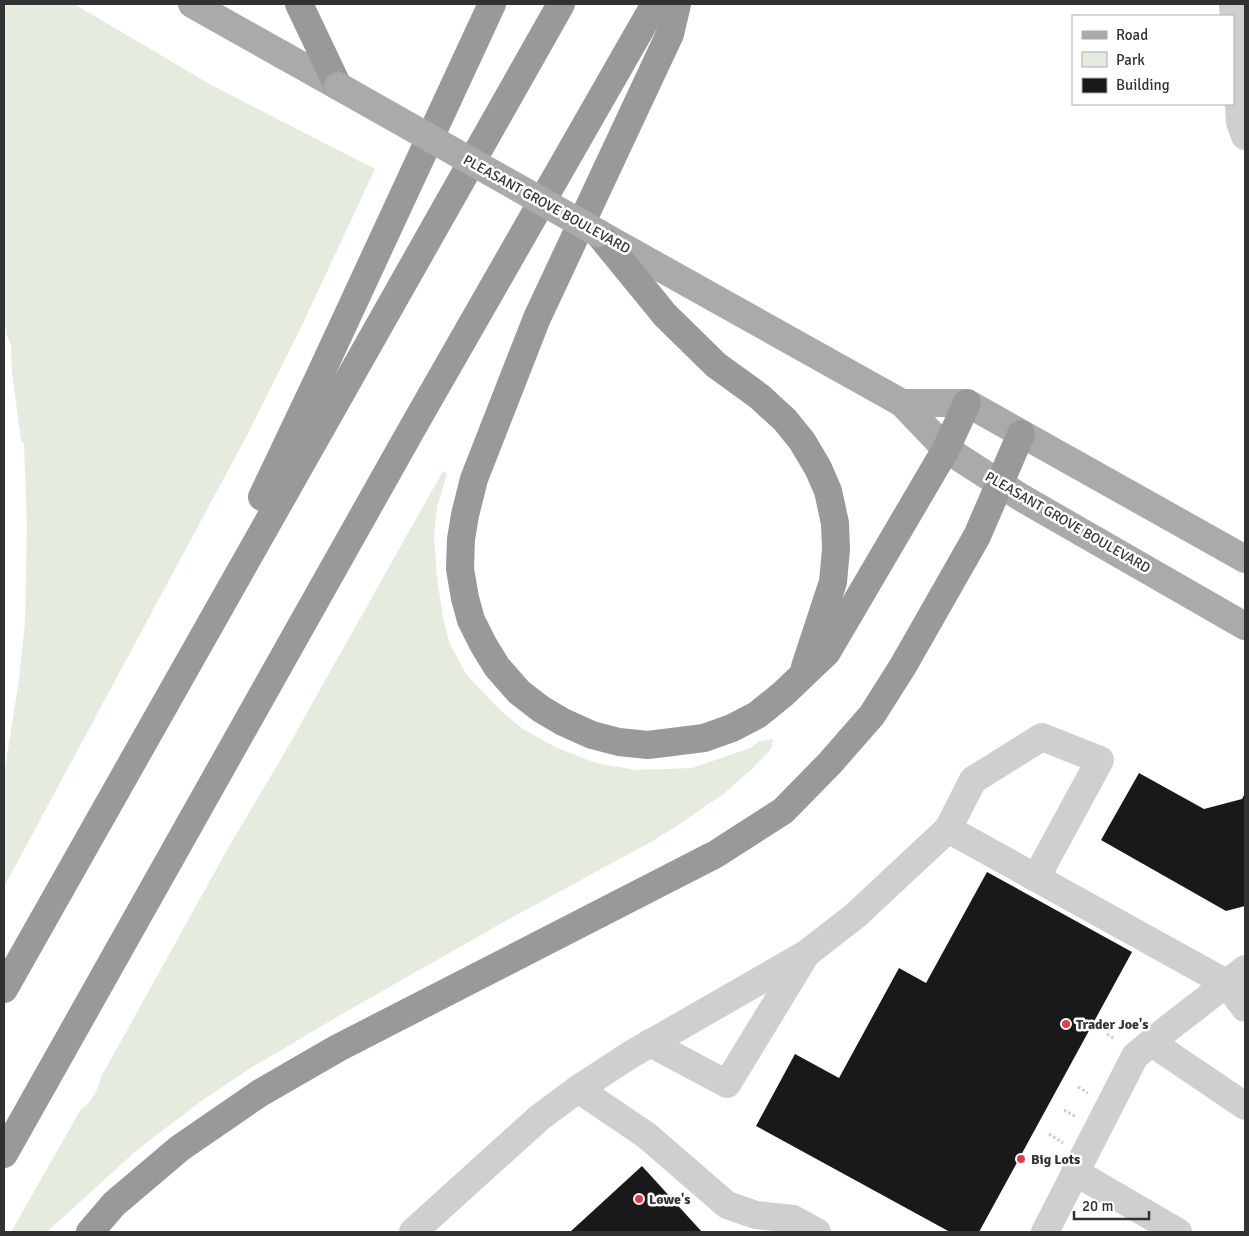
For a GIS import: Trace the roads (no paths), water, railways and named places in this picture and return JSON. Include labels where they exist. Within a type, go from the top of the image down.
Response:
[{"type":"highway","points":[[299,4],[338,86]]},
{"type":"highway","points":[[160,712],[320,376],[492,4]]},
{"type":"highway","points":[[4,988],[561,4]]},
{"type":"highway","points":[[4,1154],[413,427],[655,4]]},
{"type":"highway","points":[[677,4],[670,34],[536,318],[474,479],[461,539],[460,569],[465,598],[472,620],[497,668],[519,692],[541,710],[592,735],[619,742],[648,745],[686,741],[711,736],[757,715],[783,694],[827,652],[946,449],[967,403]]},
{"type":"highway","points":[[598,233],[665,315],[716,365],[760,397],[785,420],[802,442],[818,468],[828,491],[834,523],[836,549],[833,582],[803,674]]},
{"type":"highway","points":[[90,1232],[114,1204],[180,1148],[260,1093],[338,1048],[716,854],[783,811],[872,716],[903,666],[977,536],[1022,434]]},
{"type":"main road","name":"PLEASANT GROVE BOULEVARD","points":[[192,4],[902,403],[946,449],[1022,498],[1245,626]]},
{"type":"main road","name":"PLEASANT GROVE BOULEVARD","points":[[902,403],[967,403],[1245,559]]},
{"type":"lane","points":[[1234,21],[1240,122],[1245,136]]},
{"type":"lane","points":[[413,1232],[539,1118],[578,1089],[650,1044],[806,954],[856,914],[948,829],[973,780],[1042,737],[1100,760],[1036,878]]},
{"type":"lane","points":[[948,829],[1036,878],[1236,976],[1245,1008]]},
{"type":"lane","points":[[650,1044],[727,1084],[806,954]]},
{"type":"lane","points":[[1044,1232],[1135,1056],[1236,976]]},
{"type":"lane","points":[[1152,1043],[1245,1106]]},
{"type":"lane","points":[[578,1089],[646,1135],[727,1205],[760,1224],[793,1219],[817,1232]]},
{"type":"lane","points":[[1075,1172],[1178,1232]]},
{"type":"place","name":"Trader Joe's","points":[[1066,1024]]},
{"type":"place","name":"Big Lots","points":[[1021,1159]]},
{"type":"place","name":"Lowe's","points":[[639,1199]]}]
